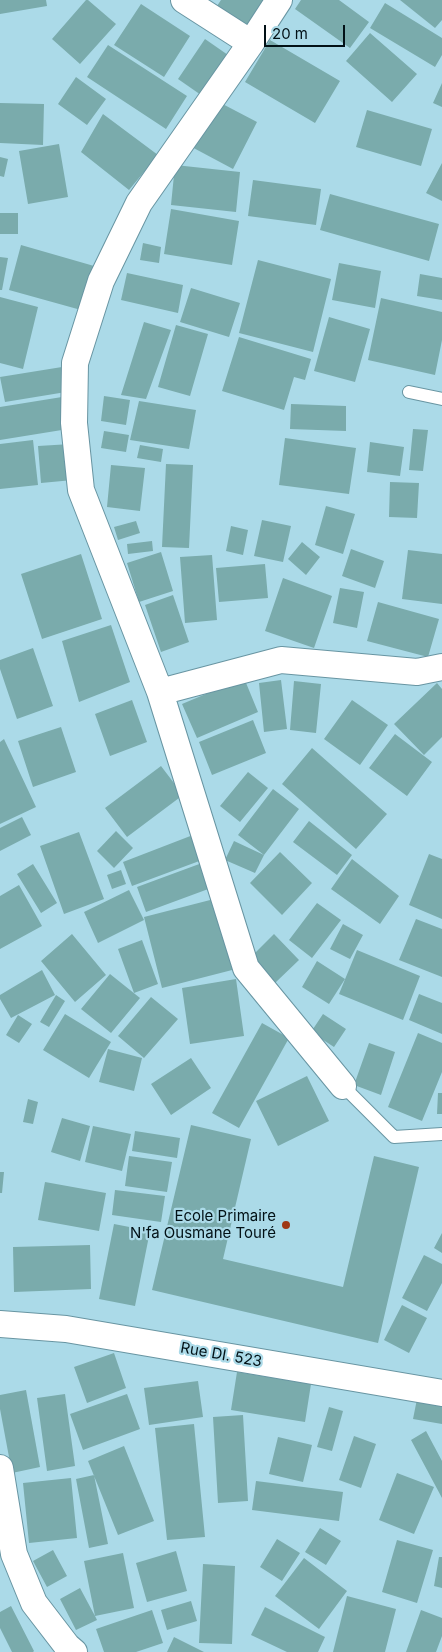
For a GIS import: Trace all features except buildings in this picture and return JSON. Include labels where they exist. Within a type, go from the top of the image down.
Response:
[{"type":"street","points":[[184,0],[251,43]]},
{"type":"street","points":[[279,0],[139,203],[101,281],[75,363],[74,423],[81,490],[160,692],[246,968],[343,1086]]},
{"type":"street","points":[[160,692],[281,660],[417,672],[442,667]]},
{"type":"street","name":"Rue DI. 523","points":[[0,1324],[66,1329],[442,1393]]},
{"type":"street","points":[[0,1468],[14,1554],[34,1603],[67,1646],[74,1652]]},
{"type":"lane","points":[[409,392],[442,399]]},
{"type":"lane","points":[[343,1086],[394,1138],[442,1134]]},
{"type":"place","name":"Ecole Primaire N'fa Ousmane Touré","points":[[286,1225]]}]
